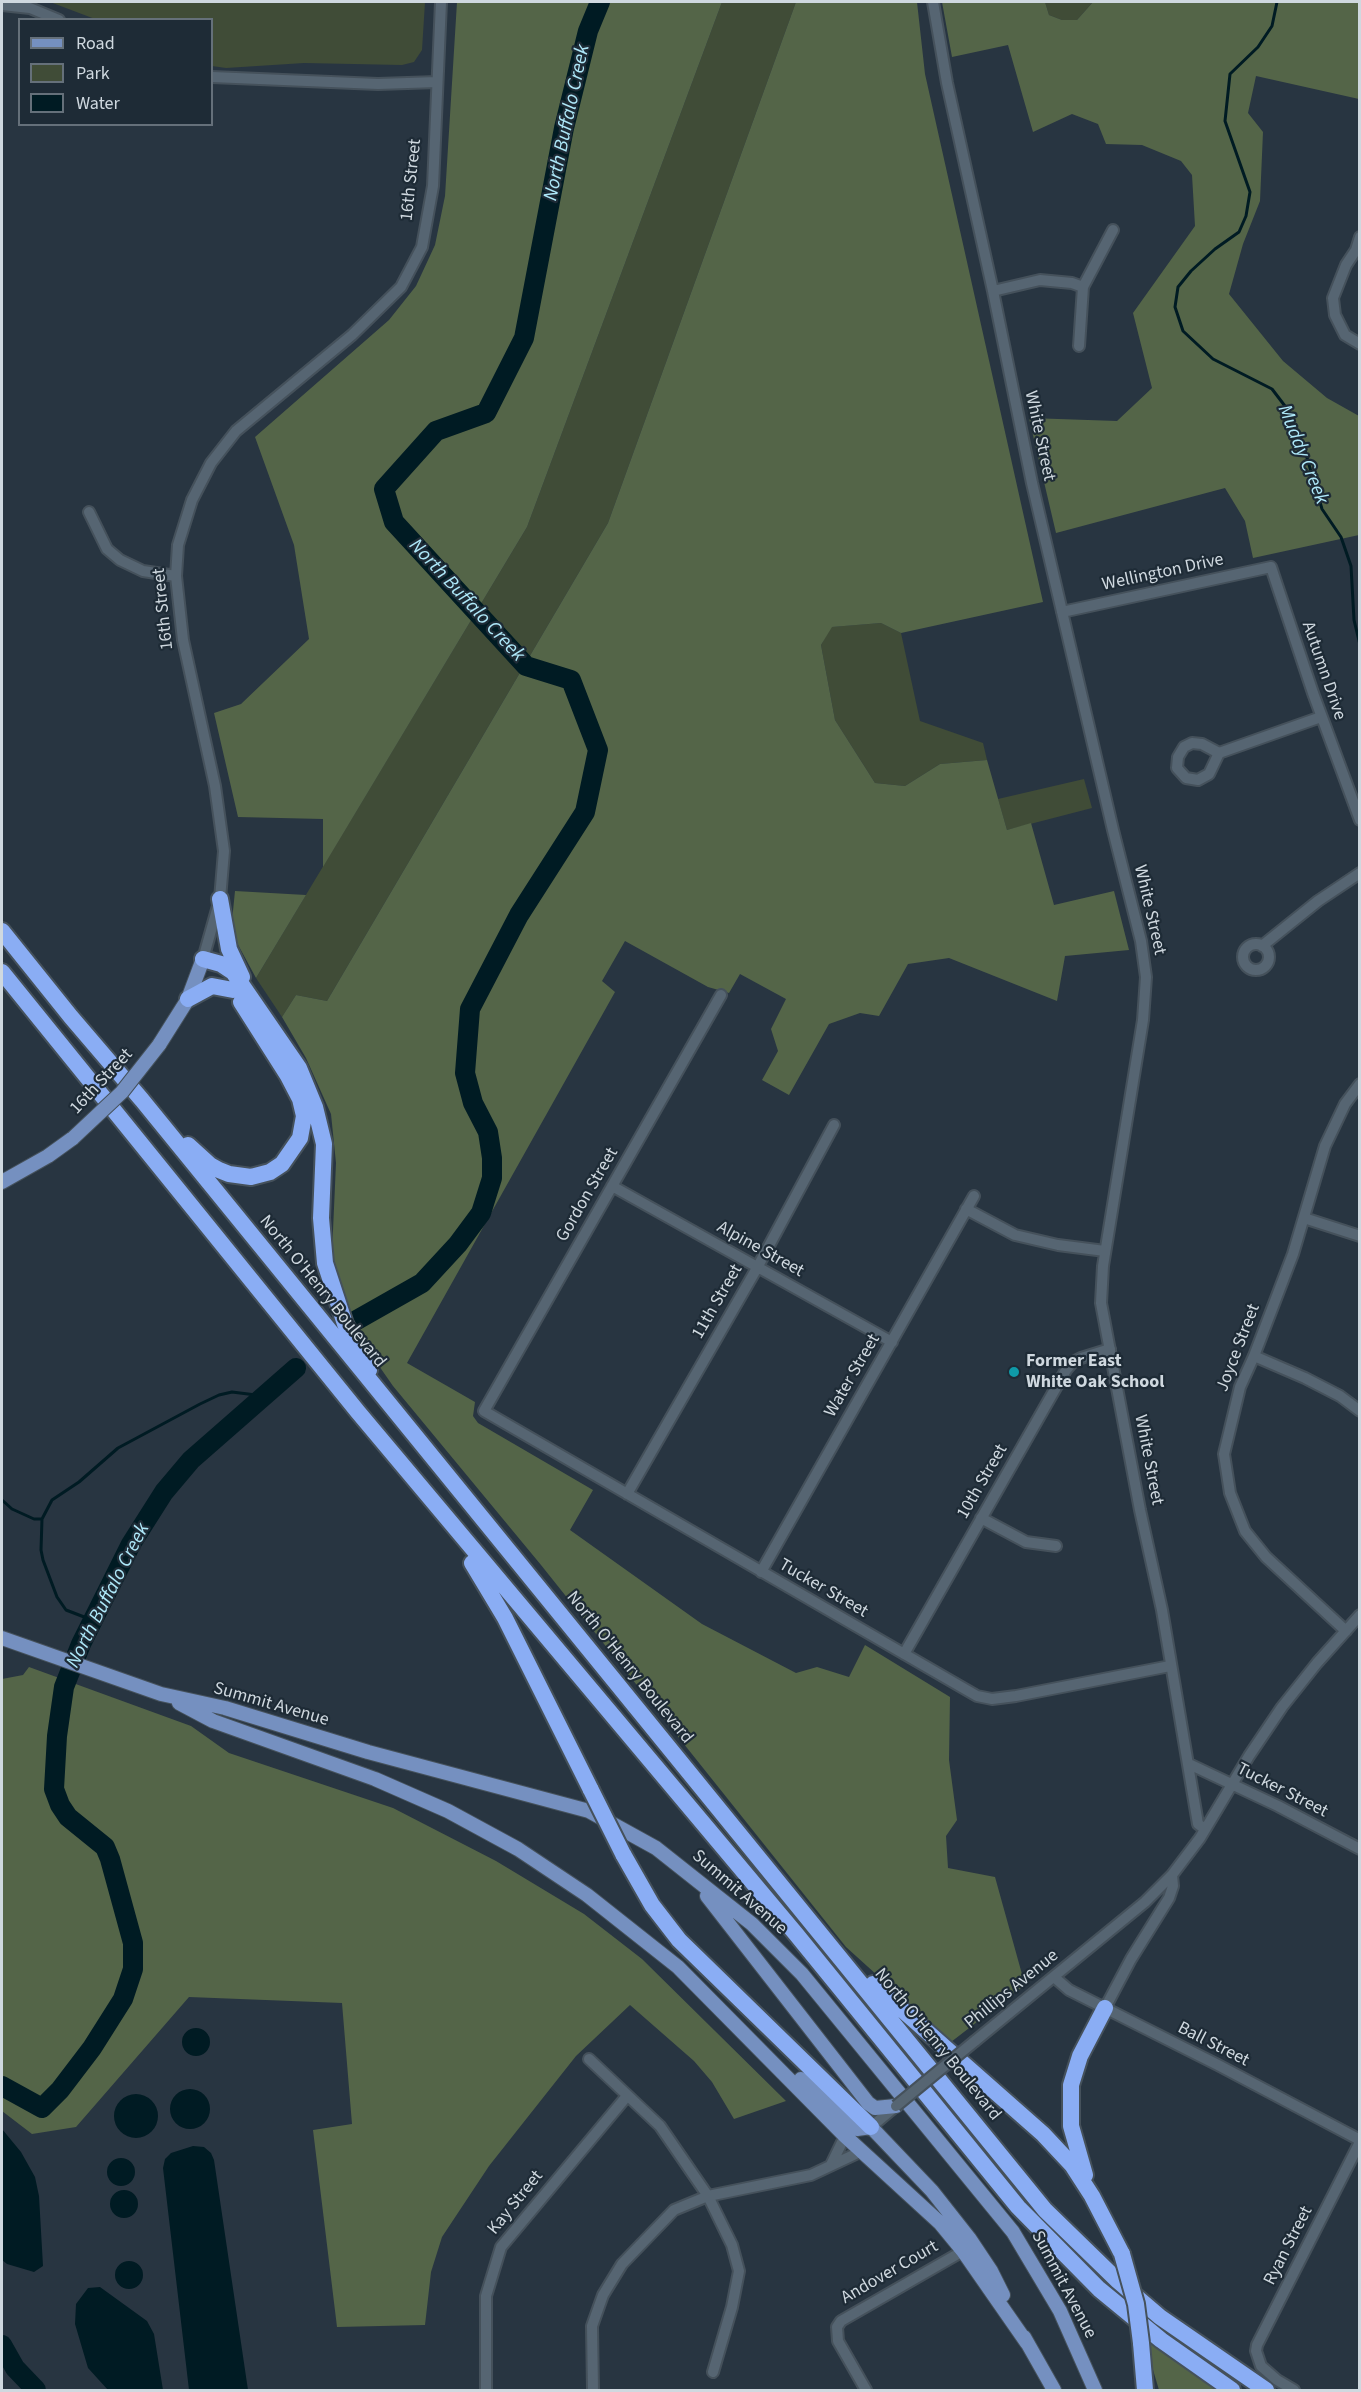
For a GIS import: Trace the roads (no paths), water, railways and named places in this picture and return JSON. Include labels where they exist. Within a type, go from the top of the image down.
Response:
[{"type":"highway","points":[[220,899],[229,949],[250,997]]},
{"type":"highway","name":"North O'Henry Boulevard","points":[[2,931],[833,1947],[1045,2210],[1118,2281],[1160,2317],[1266,2391]]},
{"type":"highway","points":[[142,1100],[210,1165],[229,1174],[251,1177],[270,1172],[291,1154],[300,1138],[304,1116],[300,1099],[288,1076],[233,990],[204,959]]},
{"type":"highway","points":[[204,959],[227,967],[299,1068],[315,1107],[324,1144],[321,1218],[325,1263],[345,1324],[385,1400]]},
{"type":"highway","points":[[2,972],[7,983],[447,1521],[789,1925],[1018,2207],[1099,2289],[1161,2340],[1232,2391]]},
{"type":"highway","points":[[188,999],[212,986],[233,990]]},
{"type":"highway","points":[[447,1521],[505,1618],[623,1854],[652,1905],[679,1940],[871,2127]]},
{"type":"highway","points":[[833,1947],[952,2056],[1043,2133],[1072,2165],[1092,2196],[1122,2254],[1136,2304],[1145,2391]]},
{"type":"highway","points":[[1092,2196],[1071,2126],[1070,2103],[1075,2069],[1105,2008]]},
{"type":"main road","name":"16th Street","points":[[2,1182],[48,1156],[73,1138],[122,1092],[159,1045],[188,999],[204,959]]},
{"type":"main road","name":"Summit Avenue","points":[[2,1638],[161,1694],[225,1708],[368,1752],[589,1811],[656,1848],[752,1924],[802,1974],[1013,2232],[1060,2312],[1095,2391]]},
{"type":"main road","name":"Summit Avenue","points":[[161,1694],[213,1720],[375,1779],[448,1811],[518,1849],[587,1895],[678,1967],[845,2136],[940,2223],[963,2251],[1027,2343]]},
{"type":"main road","points":[[678,1864],[712,1902],[867,2103],[875,2108],[896,2106]]},
{"type":"main road","points":[[752,2042],[774,2054],[853,2127],[857,2129],[871,2127]]},
{"type":"main road","name":"Summit Avenue","points":[[871,2127],[932,2191],[969,2238],[991,2271],[1054,2391]]},
{"type":"street","name":"16th Street","points":[[204,959],[220,899],[224,851],[215,786],[183,640],[176,576],[178,545],[192,500],[211,464],[236,431],[352,335],[400,287],[422,247],[433,186],[441,2]]},
{"type":"street","name":"White Street","points":[[933,2],[947,83],[1007,365],[1062,612],[1141,941],[1146,977],[1143,1020],[1106,1251],[1101,1303],[1140,1510],[1162,1610],[1198,1824],[1205,1829]]},
{"type":"street","points":[[2,5],[30,8],[54,18]]},
{"type":"street","points":[[213,77],[378,84],[437,82]]},
{"type":"street","points":[[1079,346],[1083,286],[1113,230]]},
{"type":"street","points":[[1359,237],[1356,250],[1346,265],[1332,298],[1335,315],[1345,335],[1359,344]]},
{"type":"street","points":[[993,291],[1040,280],[1083,286]]},
{"type":"street","points":[[89,512],[107,549],[120,560],[143,571],[176,576]]},
{"type":"street","name":"Wellington Drive","points":[[1062,612],[1271,567]]},
{"type":"street","name":"Autumn Drive","points":[[1271,567],[1321,717],[1359,820]]},
{"type":"street","points":[[1219,753],[1321,717]]},
{"type":"street","points":[[1262,946],[1318,901],[1359,873]]},
{"type":"street","name":"Gordon Street","points":[[484,1411],[721,996]]},
{"type":"street","name":"Joyce Street","points":[[1346,1631],[1259,1548],[1245,1531],[1230,1493],[1224,1454],[1240,1387],[1254,1356],[1304,1218],[1325,1146],[1345,1104],[1359,1084]]},
{"type":"street","name":"11th Street","points":[[627,1494],[757,1268],[834,1125]]},
{"type":"street","name":"Alpine Street","points":[[612,1186],[892,1342]]},
{"type":"street","name":"Water Street","points":[[761,1572],[974,1196]]},
{"type":"street","points":[[966,1209],[1015,1235],[1058,1245],[1106,1251]]},
{"type":"street","points":[[1304,1218],[1359,1236]]},
{"type":"street","name":"10th Street","points":[[904,1654],[1072,1362],[1110,1349]]},
{"type":"street","points":[[1254,1356],[1340,1396],[1359,1411]]},
{"type":"street","name":"Tucker Street","points":[[484,1411],[977,1696],[992,1699],[1170,1666]]},
{"type":"street","points":[[981,1518],[1026,1542],[1056,1546]]},
{"type":"street","name":"Phillips Avenue","points":[[871,2127],[1145,1902],[1172,1875],[1205,1829],[1282,1707],[1359,1615]]},
{"type":"street","name":"Tucker Street","points":[[1189,1764],[1359,1849]]},
{"type":"street","name":"Phillips Avenue","points":[[1105,2008],[1131,1959],[1169,1898],[1173,1886],[1172,1875]]},
{"type":"street","name":"Ball Street","points":[[1054,1977],[1069,1990],[1359,2141]]},
{"type":"street","points":[[589,2059],[660,2126],[708,2196],[732,2245],[739,2271],[732,2307],[713,2372]]},
{"type":"street","name":"Kay Street","points":[[486,2391],[486,2296],[501,2247],[627,2096]]},
{"type":"street","points":[[829,2168],[838,2155],[845,2136]]},
{"type":"street","name":"Ryan Street","points":[[1294,2391],[1261,2366],[1256,2351],[1257,2345],[1359,2141]]},
{"type":"street","points":[[593,2391],[592,2326],[603,2295],[622,2264],[674,2210],[708,2196],[811,2175],[862,2151]]},
{"type":"street","name":"Andover Court","points":[[866,2391],[838,2341],[837,2327],[847,2315],[963,2251]]},
{"type":"water","points":[[196,2028],[206,2032],[210,2042],[206,2052],[196,2056],[186,2052],[182,2042],[186,2032]]},
{"type":"water","points":[[190,2089],[198,2090],[204,2095],[209,2101],[209,2117],[204,2123],[198,2128],[190,2129],[182,2128],[176,2123],[171,2117],[170,2109],[171,2101],[176,2095],[182,2090]]},
{"type":"water","points":[[136,2094],[152,2100],[158,2116],[152,2132],[136,2138],[120,2132],[114,2116],[120,2100]]},
{"type":"water","points":[[2,2129],[21,2152],[35,2177],[39,2196],[43,2266],[34,2272],[7,2264],[2,2260]]},
{"type":"water","points":[[193,2146],[204,2147],[211,2153],[214,2160],[248,2390],[189,2390],[163,2168],[165,2159],[171,2153]]},
{"type":"water","points":[[121,2158],[131,2162],[135,2172],[131,2182],[121,2186],[111,2182],[107,2172],[111,2162]]},
{"type":"water","points":[[124,2190],[134,2194],[138,2204],[134,2214],[124,2218],[114,2214],[110,2204],[114,2194]]},
{"type":"water","points":[[129,2261],[139,2265],[143,2275],[139,2285],[129,2289],[119,2285],[115,2275],[119,2265]]},
{"type":"water","points":[[100,2287],[147,2321],[154,2334],[163,2390],[108,2390],[88,2368],[75,2324],[76,2304],[88,2288]]},
{"type":"waterway","name":"North Buffalo Creek","points":[[355,1321],[422,1283],[458,1244],[481,1213],[492,1178],[492,1158],[488,1132],[473,1103],[465,1073],[470,1009],[519,915],[585,812],[598,750],[571,680],[526,666],[394,522],[384,489],[436,431],[486,413],[524,338],[564,128],[588,31],[600,2]]},
{"type":"waterway","name":"Muddy Creek","points":[[1277,2],[1272,26],[1258,47],[1230,74],[1225,121],[1250,192],[1246,216],[1239,232],[1215,249],[1191,271],[1178,287],[1175,307],[1183,331],[1213,359],[1272,389],[1288,410],[1305,451],[1322,509],[1341,537],[1351,566],[1354,620],[1360,645]]},
{"type":"waterway","name":"North Buffalo Creek","points":[[2,2086],[42,2108],[60,2090],[92,2048],[123,1999],[133,1969],[133,1943],[105,1847],[68,1817],[54,1789],[57,1736],[64,1687],[81,1644],[131,1544],[164,1492],[191,1460],[296,1368]]},
{"type":"waterway","points":[[92,1620],[66,1610],[57,1597],[43,1560],[42,1519],[52,1500],[79,1482],[118,1448],[200,1404],[232,1392],[264,1396]]},
{"type":"waterway","points":[[2,1500],[12,1509],[34,1519],[42,1519]]},
{"type":"waterway","name":"North Buffalo Creek","points":[[2,2345],[15,2368],[36,2390]]},
{"type":"place","name":"Former East White Oak School","points":[[1014,1372]]}]
